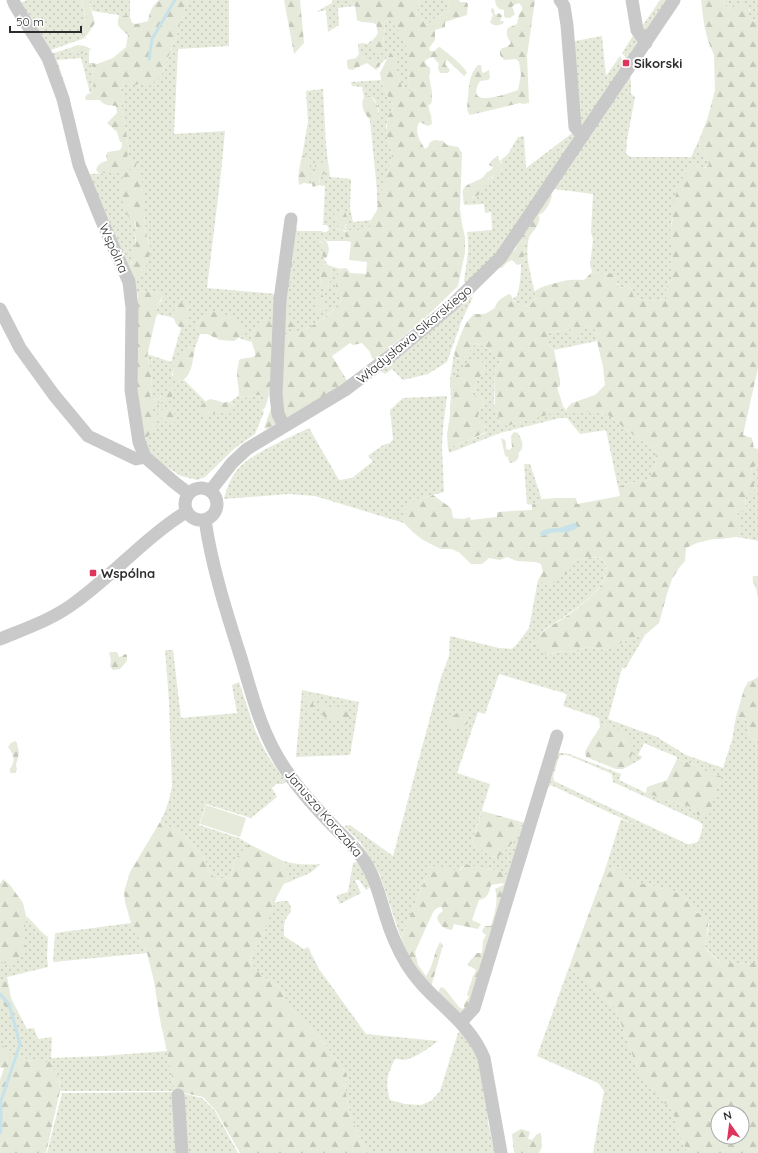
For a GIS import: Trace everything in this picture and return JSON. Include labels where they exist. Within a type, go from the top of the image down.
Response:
[{"type":"street","name":"Wspólna","points":[[13,0],[48,58],[63,99],[79,165],[100,219],[129,282],[132,308],[131,390],[139,442],[145,457],[188,493]]},
{"type":"street","points":[[560,0],[564,6],[567,25],[575,127],[583,136]]},
{"type":"street","points":[[632,0],[637,30],[646,43]]},
{"type":"street","name":"Władysława Sikorskiego","points":[[211,490],[232,463],[247,449],[345,390],[398,350],[451,306],[501,257],[674,0]]},
{"type":"street","points":[[284,426],[278,414],[276,395],[280,300],[291,219]]},
{"type":"street","points":[[0,309],[20,348],[54,395],[88,436],[136,459],[145,457]]},
{"type":"street","points":[[203,487],[211,490],[217,503],[216,510],[211,516],[204,520],[194,519],[186,512],[184,502],[188,493],[195,488],[203,487]]},
{"type":"street","points":[[0,639],[58,615],[104,580],[159,530],[186,512]]},
{"type":"street","name":"Janusza Korczaka","points":[[204,520],[209,548],[224,605],[250,689],[269,742],[279,760],[301,792],[353,846],[365,862],[372,875],[394,940],[417,980],[461,1022],[479,1046],[484,1058],[501,1153]]},
{"type":"street","points":[[461,1022],[474,1008],[557,736]]},
{"type":"street","points":[[178,1095],[182,1153]]},
{"type":"green space","points":[[27,0],[81,0],[85,15],[83,24],[84,36],[86,36],[85,38],[45,52],[17,4]]},
{"type":"green space","points":[[81,0],[91,0],[89,3],[95,23],[87,35],[84,36],[83,23],[85,20],[85,14]]},
{"type":"green space","points":[[91,0],[130,0],[130,17],[126,15],[119,17],[119,15],[92,11],[89,3]]},
{"type":"green space","points":[[159,0],[188,0],[161,76],[147,88],[142,83],[135,85],[123,82],[121,91],[123,98],[121,104],[129,149],[127,158],[131,160],[135,159],[137,163],[135,168],[140,170],[144,193],[146,234],[150,248],[149,257],[143,276],[139,278],[132,277],[129,267],[132,262],[130,252],[135,248],[136,239],[134,233],[137,230],[135,222],[129,218],[124,208],[119,184],[126,172],[132,169],[108,173],[99,173],[96,170],[100,164],[107,161],[106,155],[108,152],[120,150],[122,146],[122,142],[120,142],[117,132],[107,123],[117,113],[116,106],[105,104],[100,100],[86,100],[85,98],[87,94],[93,93],[94,90],[92,63],[97,64],[113,58],[126,47],[128,35],[119,26],[119,17],[126,15],[130,17],[132,23],[136,24],[148,21],[152,9]]},
{"type":"green space","points":[[188,0],[229,0],[229,46],[178,49],[174,134],[225,131],[207,288],[277,294],[275,320],[251,335],[251,342],[239,338],[245,333],[236,320],[231,317],[220,313],[204,315],[197,326],[200,334],[195,348],[190,347],[174,365],[172,375],[179,382],[184,380],[206,402],[202,404],[207,414],[210,411],[222,411],[228,414],[235,406],[230,402],[239,395],[244,398],[255,395],[264,395],[261,408],[264,412],[255,434],[235,448],[205,477],[197,480],[181,476],[153,458],[141,437],[151,406],[155,406],[161,401],[163,402],[170,400],[174,391],[150,401],[152,375],[147,354],[171,362],[181,328],[185,327],[188,321],[188,307],[181,302],[175,309],[174,318],[158,314],[156,317],[156,305],[163,297],[155,292],[141,291],[138,296],[132,277],[143,275],[150,248],[146,234],[144,193],[133,220],[137,230],[134,234],[136,242],[135,251],[129,267],[88,174],[108,173],[131,160],[127,158],[129,149],[121,104],[123,98],[121,91],[123,82],[129,83],[161,76]]},
{"type":"green space","points":[[284,0],[300,0],[304,43],[294,54]]},
{"type":"green space","points":[[332,0],[349,0],[355,6],[338,8],[339,25],[328,32],[326,10],[316,12],[332,3]]},
{"type":"green space","points":[[349,0],[419,0],[420,6],[416,13],[427,25],[438,16],[445,14],[450,9],[450,0],[459,0],[460,2],[466,2],[468,4],[467,15],[445,22],[445,27],[435,30],[435,40],[429,48],[430,51],[434,51],[440,47],[459,63],[467,73],[464,76],[447,60],[445,64],[450,70],[448,73],[440,73],[438,68],[439,64],[433,57],[425,61],[430,68],[429,75],[432,96],[431,104],[428,105],[432,124],[428,126],[420,122],[417,128],[418,136],[425,149],[428,147],[430,142],[435,140],[443,141],[447,145],[458,147],[462,153],[460,209],[465,237],[465,253],[458,286],[424,319],[375,360],[362,343],[353,345],[350,343],[332,356],[348,382],[267,429],[264,428],[273,403],[280,336],[297,332],[314,325],[327,316],[342,300],[341,296],[335,292],[338,274],[341,269],[346,268],[350,273],[366,274],[367,262],[349,260],[351,242],[346,241],[345,234],[347,231],[336,229],[338,224],[333,219],[334,214],[337,211],[345,212],[348,219],[345,230],[354,231],[371,229],[370,222],[377,210],[383,183],[389,170],[392,154],[386,132],[388,116],[394,107],[382,85],[380,73],[390,53],[396,55],[397,72],[403,90],[410,91],[406,44],[397,29],[390,20],[385,22],[383,46],[379,52],[373,50],[372,43],[378,33],[376,24],[357,20],[355,6]]},
{"type":"green space","points":[[419,0],[450,0],[450,9],[445,14],[438,16],[427,25],[416,13],[420,6]]},
{"type":"green space","points":[[495,0],[535,0],[527,56],[529,103],[520,103],[470,115],[467,108],[469,85],[474,69],[478,65],[481,65],[483,73],[489,70],[490,78],[488,80],[480,81],[476,90],[477,95],[482,98],[497,97],[518,90],[521,75],[519,62],[516,59],[504,60],[500,55],[500,51],[502,48],[507,47],[511,43],[507,36],[507,30],[508,28],[517,24],[522,7],[519,3],[514,5],[512,7],[515,14],[510,18],[506,18],[504,16],[504,10],[499,9]]},
{"type":"green space","points":[[660,0],[667,0],[644,34],[636,21],[643,25]]},
{"type":"green space","points":[[701,0],[723,0],[724,4],[729,9],[738,4],[748,3],[750,20],[754,21],[758,18],[758,368],[743,435],[752,438],[754,448],[758,449],[758,464],[752,468],[750,473],[753,478],[755,493],[746,496],[745,505],[750,510],[739,512],[736,516],[740,520],[741,531],[736,537],[713,539],[697,543],[686,548],[685,561],[672,579],[659,623],[645,635],[641,634],[606,650],[589,647],[569,652],[563,651],[546,655],[543,649],[536,648],[535,645],[540,635],[546,629],[582,605],[593,595],[605,577],[606,564],[603,560],[600,558],[591,557],[568,564],[571,569],[550,586],[538,580],[543,572],[541,564],[536,562],[517,561],[507,557],[500,560],[489,558],[482,564],[471,564],[460,553],[452,549],[441,549],[423,540],[404,523],[403,518],[406,507],[417,499],[433,495],[451,508],[453,518],[463,519],[470,517],[471,520],[497,517],[497,512],[532,510],[532,505],[543,499],[576,498],[577,504],[620,496],[618,487],[629,483],[648,481],[656,464],[655,448],[640,440],[608,415],[600,412],[567,412],[566,409],[572,403],[595,395],[605,385],[603,367],[596,337],[597,330],[582,326],[579,337],[576,338],[570,329],[548,333],[548,344],[554,350],[560,380],[560,386],[557,387],[563,406],[554,413],[510,425],[500,425],[498,413],[494,411],[493,407],[495,404],[494,373],[501,361],[499,358],[490,350],[476,343],[464,358],[457,359],[454,353],[464,327],[474,314],[485,314],[495,308],[498,301],[509,294],[511,295],[513,301],[519,304],[525,306],[531,304],[536,298],[534,292],[540,288],[564,281],[584,280],[592,272],[600,274],[612,273],[618,277],[617,284],[620,288],[630,285],[634,298],[648,301],[666,299],[666,288],[672,280],[670,265],[673,248],[669,234],[673,218],[673,204],[679,184],[691,165],[705,168],[709,165],[700,149],[699,140],[708,117],[715,90],[714,55],[708,41]]},
{"type":"green space","points":[[723,0],[758,0],[758,18],[754,21],[750,20],[748,16],[750,9],[735,5],[729,9],[724,4]]},
{"type":"green space","points":[[493,8],[495,15],[499,13],[502,16],[500,21],[503,21],[504,23],[496,26],[490,22],[493,15],[491,9]]},
{"type":"green space","points":[[390,20],[406,44],[409,61],[410,92],[403,90],[397,72],[397,60],[390,53],[381,63],[367,60],[359,54],[358,44],[367,44],[376,37],[372,41],[383,46],[385,22]]},
{"type":"green space","points":[[634,34],[639,42],[628,60],[622,53]]},
{"type":"green space","points":[[602,36],[606,76],[620,56],[626,65],[582,130],[579,127],[570,42]]},
{"type":"green space","points":[[78,45],[91,49],[80,54],[70,51],[70,48]]},
{"type":"green space","points":[[70,48],[70,51],[80,54],[89,51],[89,63],[92,63],[94,90],[93,93],[90,93],[81,58],[57,60],[70,99],[65,100],[51,54]]},
{"type":"green space","points":[[359,54],[367,60],[381,63],[379,67],[376,70],[367,63],[352,70],[348,69],[347,60],[356,58]]},
{"type":"green space","points":[[629,76],[631,81],[631,94],[635,97],[626,154],[631,157],[691,157],[699,140],[700,149],[709,165],[704,168],[691,165],[673,204],[673,218],[671,223],[671,245],[673,248],[671,265],[672,280],[666,288],[666,299],[648,301],[634,298],[630,285],[620,288],[612,273],[600,274],[592,272],[590,265],[593,240],[591,232],[593,194],[554,189]]},
{"type":"green space","points":[[381,80],[382,85],[394,107],[388,116],[386,126],[386,132],[392,154],[389,170],[377,210],[377,190],[370,120],[376,120],[379,111],[375,100],[370,96],[364,97],[362,87],[352,86],[351,82]]},
{"type":"green space","points":[[323,89],[328,162],[315,167],[312,184],[304,183],[311,173],[311,161],[304,155],[302,156],[308,122],[306,91]]},
{"type":"green space","points":[[370,96],[378,108],[378,117],[376,120],[370,120],[363,109],[362,103],[364,97]]},
{"type":"green space","points":[[574,133],[576,135],[492,260],[467,285],[464,281],[468,251],[467,232],[492,230],[491,212],[485,213],[484,204],[464,205],[463,198],[464,197],[465,200],[477,196],[487,179],[493,178],[497,172],[502,169],[502,163],[500,161],[508,154],[518,137],[524,136],[526,168]]},
{"type":"green space","points":[[305,155],[309,157],[311,161],[311,173],[304,183],[299,185],[298,178],[302,156]]},
{"type":"green space","points":[[498,156],[503,166],[502,169],[496,176],[487,179],[487,185],[483,191],[477,196],[472,197],[466,203],[463,197],[463,192],[466,186],[482,178],[491,170],[493,167],[489,165],[495,157]]},
{"type":"green space","points":[[328,162],[329,168],[326,173],[320,176],[319,185],[313,187],[312,184],[315,164]]},
{"type":"green space","points":[[329,168],[330,177],[351,179],[350,208],[353,222],[371,220],[371,229],[354,231],[345,230],[347,224],[338,224],[336,229],[347,232],[345,234],[346,241],[327,241],[324,238],[319,241],[323,244],[324,248],[321,252],[327,264],[322,265],[320,286],[331,276],[330,266],[341,269],[338,274],[342,300],[327,316],[314,325],[297,332],[280,336],[289,321],[287,308],[288,292],[297,243],[297,231],[326,232],[329,229],[327,225],[323,225],[325,186],[319,185],[320,176],[326,173]]},
{"type":"green space","points":[[551,194],[552,196],[547,207],[539,215],[537,227],[529,237],[526,238],[523,262],[517,265],[512,260],[502,268],[499,268],[510,251],[515,250],[520,238]]},
{"type":"green space","points":[[296,226],[298,233],[297,249],[293,261],[289,288],[288,314],[288,319],[293,324],[293,327],[282,330]]},
{"type":"green space","points":[[319,237],[325,240],[329,249],[325,259],[321,252],[324,248],[323,244],[318,239]]},
{"type":"green space","points":[[526,237],[529,237],[527,253],[536,298],[530,304],[524,306],[518,304],[512,299],[517,296],[518,292]]},
{"type":"green space","points":[[327,264],[330,266],[331,278],[330,283],[326,288],[320,286],[322,265]]},
{"type":"green space","points":[[141,291],[155,292],[163,297],[156,305],[156,317],[147,357],[152,375],[150,400],[162,396],[170,385],[174,388],[170,401],[167,403],[161,401],[155,406],[151,406],[157,418],[156,429],[146,438],[141,437],[138,430],[135,359],[138,296]]},
{"type":"green space","points":[[320,293],[323,296],[325,304],[328,304],[328,308],[321,313],[316,312],[317,294]]},
{"type":"green space","points":[[471,297],[473,297],[462,320],[447,362],[428,374],[403,380],[392,369],[385,374],[380,370]]},
{"type":"green space","points":[[181,302],[187,304],[188,312],[188,323],[186,327],[183,328],[175,322],[174,319],[175,308]]},
{"type":"green space","points":[[212,311],[227,315],[236,320],[246,333],[234,341],[220,340],[207,334],[200,334],[197,326],[204,315]]},
{"type":"green space","points":[[269,319],[275,320],[273,354],[269,395],[263,410],[260,404],[263,402],[263,395],[255,395],[244,398],[239,395],[237,371],[239,360],[255,356],[251,338],[252,330],[257,324]]},
{"type":"green space","points":[[582,326],[597,330],[597,341],[554,350],[548,344],[548,333],[570,329],[576,338],[579,337]]},
{"type":"green space","points":[[476,343],[490,350],[501,361],[494,373],[494,411],[498,413],[499,422],[510,425],[561,409],[563,406],[567,412],[600,412],[608,415],[640,440],[655,448],[656,464],[648,481],[629,483],[618,487],[606,430],[580,434],[567,418],[560,418],[500,433],[449,453],[448,448],[486,433],[484,427],[478,421],[478,415],[485,400],[472,395],[478,378],[482,375],[485,369],[480,358],[455,394],[450,405],[450,380],[454,353],[457,359],[464,358]]},
{"type":"green space","points":[[191,347],[195,348],[191,368],[187,376],[184,380],[179,382],[174,380],[173,368],[178,355]]},
{"type":"green space","points":[[480,358],[485,369],[482,375],[478,378],[472,395],[485,400],[478,415],[478,421],[484,427],[486,432],[448,448],[447,435],[450,405],[454,398],[453,382],[458,373],[468,363]]},
{"type":"green space","points":[[447,396],[442,447],[444,492],[418,499],[403,518],[404,523],[315,496],[289,494],[224,499],[231,480],[243,464],[260,452],[309,428],[339,480],[352,478],[372,462],[368,456],[383,445],[390,443],[393,439],[390,410],[403,398]]},
{"type":"green space","points":[[210,399],[224,403],[227,401],[235,406],[232,412],[226,415],[222,412],[215,413],[210,411],[205,416],[202,415],[200,412],[200,407]]},
{"type":"green space","points":[[168,407],[172,409],[176,418],[174,423],[170,424],[158,415],[158,412]]},
{"type":"green space","points":[[514,432],[518,433],[522,441],[522,446],[517,459],[511,463],[509,462],[508,457],[505,456],[501,438],[505,440],[506,449],[510,450],[512,447],[511,436]]},
{"type":"green space","points":[[524,464],[530,464],[542,500],[532,505],[527,504]]},
{"type":"green space","points":[[758,464],[758,541],[736,537],[741,531],[736,516],[739,512],[745,512],[746,496],[753,478],[750,473],[752,468]]},
{"type":"green space","points":[[588,557],[600,558],[604,561],[606,567],[605,577],[600,587],[591,596],[541,633],[543,649],[547,655],[589,647],[606,650],[641,634],[645,635],[625,669],[622,668],[608,719],[657,737],[686,755],[723,768],[732,740],[736,717],[747,720],[750,737],[758,741],[758,963],[728,963],[720,961],[716,958],[705,948],[709,923],[697,913],[685,898],[678,893],[631,881],[619,867],[605,870],[621,819],[638,826],[551,785],[546,789],[558,753],[569,754],[621,774],[619,780],[646,793],[688,806],[698,815],[704,814],[721,776],[708,773],[696,765],[677,759],[677,757],[644,743],[638,755],[642,756],[641,759],[623,769],[633,753],[625,733],[605,725],[600,727],[599,718],[563,706],[567,694],[499,674],[485,714],[478,712],[457,773],[490,784],[472,842],[476,848],[485,851],[491,856],[498,857],[512,845],[515,833],[522,827],[518,821],[529,824],[512,880],[496,870],[483,869],[466,864],[459,871],[429,870],[401,938],[380,875],[360,842],[345,827],[350,825],[393,856],[440,680],[449,656],[450,636],[499,648],[512,649],[529,628],[538,580],[550,586],[567,564]],"holes":[[[566,755],[610,773],[612,775],[613,782],[698,821],[703,827],[698,842],[687,844],[554,781],[553,777],[559,757]]]},
{"type":"green space","points":[[753,576],[758,576],[758,597],[753,581]]},
{"type":"green space","points":[[165,650],[173,650],[181,718],[237,713],[232,685],[239,682],[255,730],[266,753],[286,782],[283,784],[276,784],[272,788],[277,797],[251,818],[206,804],[199,825],[239,838],[249,844],[234,860],[231,877],[215,879],[211,874],[204,858],[184,834],[160,822],[168,804],[172,786],[169,701]]},
{"type":"green space","points":[[117,652],[119,657],[125,654],[127,655],[127,661],[120,669],[113,670],[110,666],[111,660],[109,653]]},
{"type":"green space","points":[[758,676],[758,741],[750,737],[747,720],[736,717],[744,689],[748,682],[757,678]]},
{"type":"green space","points":[[302,690],[359,702],[350,755],[296,757]]},
{"type":"green space","points":[[306,694],[318,695],[321,698],[313,703],[313,710],[307,713],[307,706],[303,701]]},
{"type":"green space","points":[[323,703],[329,709],[343,708],[348,712],[349,719],[332,721],[324,717],[320,706]]},
{"type":"green space","points":[[460,711],[465,712],[469,717],[468,723],[458,728],[448,723],[451,717]]},
{"type":"green space","points":[[605,725],[625,732],[630,739],[633,753],[623,769],[616,769],[586,757],[585,752],[590,742],[600,727]]},
{"type":"green space","points":[[15,741],[17,743],[19,753],[16,765],[17,770],[15,773],[10,773],[14,758],[8,747]]},
{"type":"green space","points":[[677,759],[696,765],[709,773],[721,776],[709,815],[698,815],[688,806],[646,793],[647,787],[667,780]]},
{"type":"green space","points":[[206,805],[246,818],[240,837],[200,824]]},
{"type":"green space","points":[[482,811],[518,821],[522,827],[515,833],[516,839],[514,842],[498,857],[491,856],[485,851],[476,848],[472,842]]},
{"type":"green space","points":[[160,822],[184,834],[204,858],[211,874],[215,879],[231,877],[234,860],[249,844],[281,860],[289,875],[277,896],[263,936],[250,957],[252,964],[255,969],[283,991],[287,1005],[320,1038],[347,1074],[347,1101],[357,1131],[368,1153],[240,1153],[216,1111],[203,1097],[175,1091],[159,1014],[154,981],[147,953],[131,923],[125,902],[124,892],[130,872]]},
{"type":"green space","points":[[281,860],[301,864],[321,864],[310,873],[284,884],[289,875]]},
{"type":"green space","points":[[357,862],[365,874],[369,888],[366,890],[359,880],[355,880],[361,893],[340,904],[336,896],[348,892],[353,863]]},
{"type":"green space","points":[[466,864],[483,869],[496,870],[510,876],[471,1008],[459,1014],[438,993],[442,987],[459,1007],[462,1009],[464,1008],[464,1004],[469,997],[467,995],[476,970],[468,965],[477,953],[482,953],[483,941],[486,935],[482,932],[485,926],[491,926],[495,913],[495,889],[504,885],[503,883],[491,885],[488,895],[479,900],[472,920],[481,924],[478,929],[454,924],[452,930],[447,929],[439,923],[437,918],[443,911],[441,907],[437,908],[433,912],[415,952],[418,965],[426,976],[431,968],[440,942],[443,945],[431,987],[411,963],[401,938],[429,870],[436,865],[459,871]]},
{"type":"green space","points":[[619,867],[631,881],[678,893],[685,898],[697,913],[709,917],[705,948],[714,957],[720,961],[728,963],[758,963],[758,1153],[687,1153],[672,1110],[657,1096],[639,1073],[615,1007],[602,997],[587,981],[569,967],[605,870]]},
{"type":"green space","points":[[3,879],[10,885],[23,903],[26,916],[25,948],[14,964],[0,962],[0,884]]},
{"type":"green space","points":[[288,901],[291,907],[291,912],[284,923],[284,936],[304,949],[308,947],[319,969],[366,1034],[438,1041],[414,1057],[405,1060],[395,1059],[390,1070],[387,1083],[390,1100],[405,1104],[421,1105],[431,1101],[440,1091],[458,1033],[462,1030],[480,1063],[487,1091],[488,1123],[495,1153],[368,1153],[357,1131],[347,1101],[347,1074],[320,1038],[287,1005],[283,991],[255,969],[252,964],[250,957],[263,936],[274,903]]},
{"type":"green space","points":[[26,916],[48,937],[48,967],[7,977],[0,983],[0,962],[25,933]]},
{"type":"green space","points":[[131,923],[147,953],[53,962],[55,933]]},
{"type":"green space","points":[[569,967],[587,981],[602,997],[615,1007],[639,1073],[657,1096],[672,1110],[687,1153],[593,1153],[604,1091],[598,1083],[537,1056]]},
{"type":"green space","points":[[7,977],[11,998],[15,1006],[8,1010],[3,1004],[0,1005],[0,983]]},
{"type":"green space","points":[[3,1004],[12,1009],[15,1006],[27,1029],[34,1028],[38,1039],[52,1037],[51,1058],[167,1051],[175,1091],[60,1091],[60,1083],[56,1072],[35,1061],[27,1060],[24,1056],[9,1058],[2,1047],[0,1049],[0,1005]]},
{"type":"green space","points":[[2,1046],[9,1048],[11,1054],[9,1058],[24,1056],[27,1060],[50,1062],[58,1076],[60,1091],[46,1153],[0,1153],[0,1080],[4,1068],[0,1067],[0,1049]]},
{"type":"green space","points":[[174,1092],[177,1153],[47,1153],[62,1093]]},
{"type":"green space","points":[[181,1093],[202,1098],[215,1111],[238,1153],[185,1153]]},
{"type":"green space","points":[[521,1129],[530,1132],[528,1139],[532,1140],[537,1134],[541,1133],[542,1147],[539,1153],[514,1153],[512,1134]]},
{"type":"water","points":[[575,523],[577,528],[570,531],[555,532],[542,536],[540,533],[547,529],[559,528]]},
{"type":"waterway","points":[[149,59],[152,39],[175,0]]},
{"type":"waterway","points":[[0,994],[9,1004],[20,1044],[1,1101],[0,1133]]},
{"type":"place","name":"Sikorski","points":[[626,63]]},
{"type":"place","name":"Wspólna","points":[[93,573]]}]
